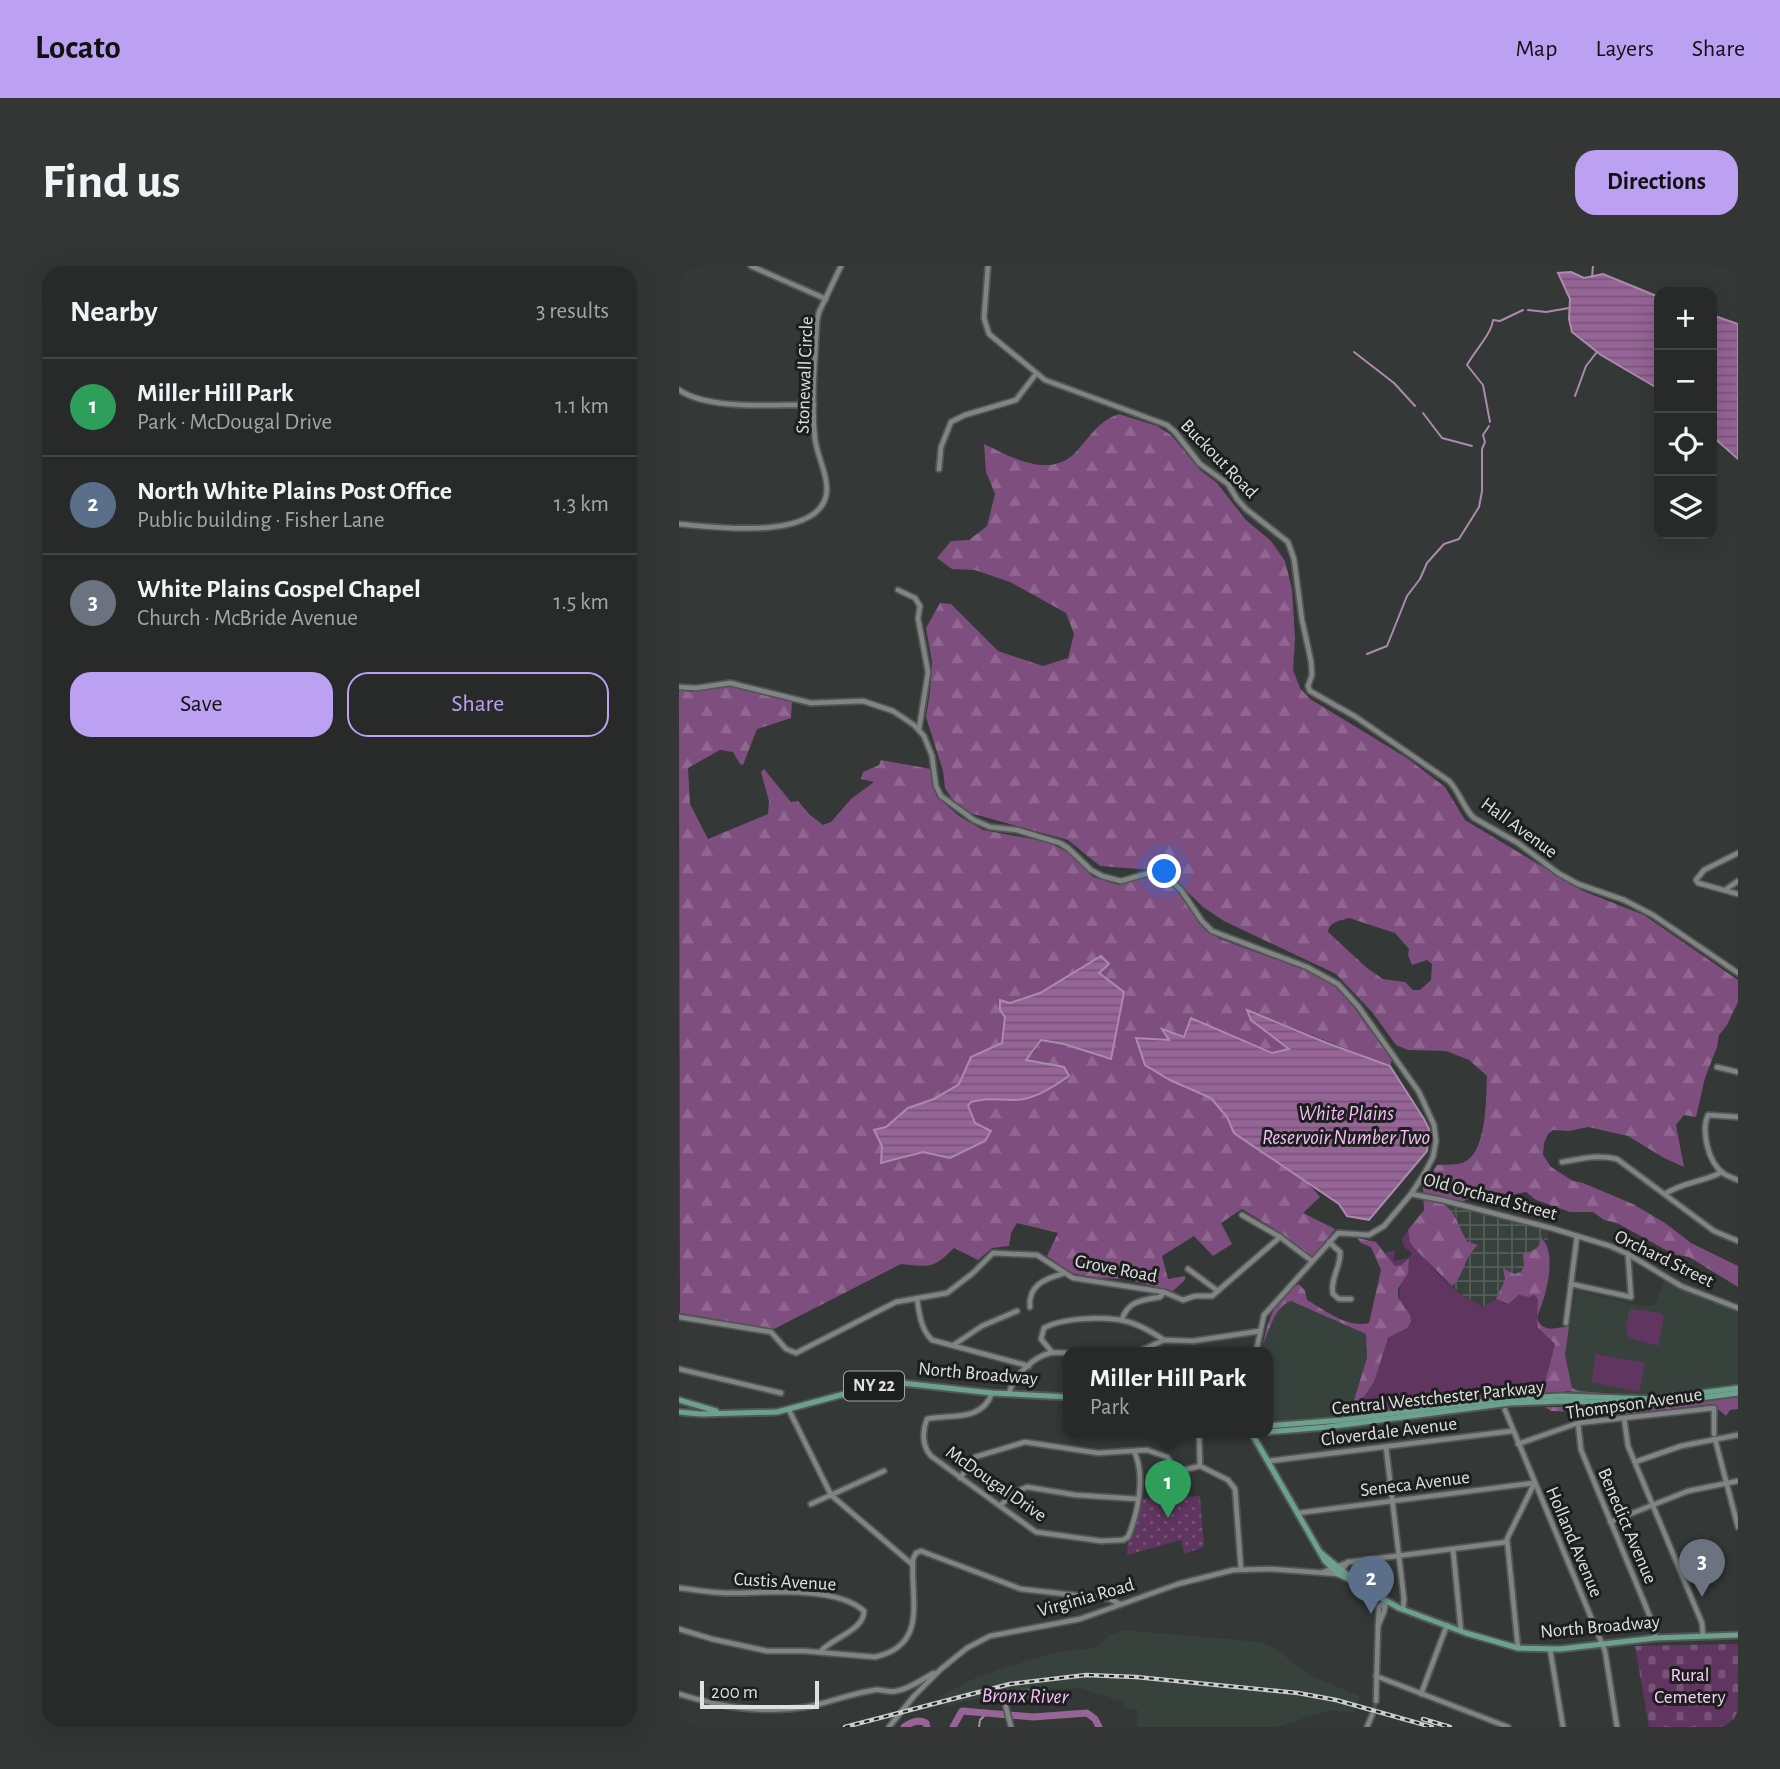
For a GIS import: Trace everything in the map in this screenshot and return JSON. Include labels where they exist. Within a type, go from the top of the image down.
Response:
[{"type":"main road","name":"North Broadway","points":[[679,1412],[757,1414],[789,1410],[886,1384],[918,1384],[992,1393],[1063,1397]]},
{"type":"main road","name":"Central Westchester Parkway","points":[[1273,1432],[1510,1403],[1566,1401],[1655,1404],[1738,1391]]},
{"type":"main road","name":"Central Westchester Parkway","points":[[1273,1426],[1342,1420],[1503,1399],[1560,1396],[1654,1399],[1738,1391]]},
{"type":"main road","name":"NY 22","points":[[679,1400],[719,1412]]},
{"type":"main road","name":"North Broadway","points":[[1255,1438],[1321,1553],[1353,1580],[1403,1610],[1518,1648],[1551,1649],[1655,1638],[1738,1635]]},
{"type":"street","points":[[751,266],[826,299]]},
{"type":"street","name":"Stonewall Circle","points":[[679,524],[757,530],[784,525],[815,513],[822,505],[827,489],[815,438],[817,321],[841,266]]},
{"type":"street","name":"Buckout Road","points":[[988,266],[983,317],[989,334],[1037,374],[1054,384],[1167,425],[1200,464],[1228,484],[1246,509],[1285,538],[1294,559],[1302,620],[1311,661],[1310,679]]},
{"type":"street","points":[[939,469],[941,447],[951,422],[965,415],[1016,400],[1037,374]]},
{"type":"street","points":[[679,390],[689,397],[709,402],[814,405]]},
{"type":"street","points":[[679,687],[696,688],[730,683],[811,703],[863,701],[893,711],[919,729],[928,672],[918,618],[920,606],[915,598],[898,590]]},
{"type":"street","name":"Hall Avenue","points":[[1310,679],[1308,686],[1314,694],[1356,717],[1450,781],[1474,818],[1518,843],[1558,873],[1653,915],[1738,973]]},
{"type":"street","name":"Old Orchard Street","points":[[919,729],[932,755],[938,792],[946,801],[974,820],[990,827],[1017,831],[1060,843],[1102,876],[1121,881],[1149,873],[1166,876],[1181,890],[1212,931],[1307,967],[1338,984],[1358,1006],[1411,1081],[1425,1103],[1434,1125],[1435,1151],[1411,1194],[1577,1236]]},
{"type":"street","points":[[1738,853],[1704,870],[1696,880],[1698,883],[1738,894]]},
{"type":"street","points":[[1724,890],[1738,881]]},
{"type":"street","points":[[1717,1067],[1738,1072]]},
{"type":"street","points":[[1738,1117],[1711,1115],[1706,1118],[1708,1146],[1717,1167],[1738,1180]]},
{"type":"street","points":[[1562,1162],[1591,1157],[1613,1158],[1624,1163],[1714,1231],[1738,1241]]},
{"type":"street","points":[[1665,1194],[1677,1187],[1709,1179],[1722,1172]]},
{"type":"street","points":[[1257,1347],[1264,1315],[1329,1242],[1341,1233],[1369,1235],[1377,1232],[1411,1194]]},
{"type":"street","points":[[1242,1215],[1280,1237],[1312,1261]]},
{"type":"street","points":[[1566,1323],[1577,1236]]},
{"type":"street","name":"Orchard Street","points":[[1577,1236],[1628,1254],[1681,1286],[1738,1307]]},
{"type":"street","name":"Grove Road","points":[[679,1317],[771,1332],[786,1349],[796,1353],[896,1303],[937,1295],[954,1288],[993,1253],[1037,1255],[1063,1273],[1085,1281],[1122,1284],[1164,1292],[1183,1300],[1195,1296],[1209,1297],[1280,1237]]},
{"type":"street","points":[[1329,1242],[1340,1252],[1341,1258],[1332,1284],[1333,1294],[1339,1298],[1351,1299]]},
{"type":"street","points":[[1571,1284],[1631,1297],[1628,1254]]},
{"type":"street","points":[[1188,1269],[1218,1291]]},
{"type":"street","points":[[1030,1307],[1029,1298],[1035,1286],[1063,1273]]},
{"type":"street","name":"Grove Road","points":[[1122,1320],[1130,1306],[1142,1300],[1160,1297],[1164,1292]]},
{"type":"street","points":[[917,1298],[922,1324],[927,1335],[936,1341],[1029,1366]]},
{"type":"street","points":[[954,1345],[982,1326],[1017,1311]]},
{"type":"street","points":[[1052,1352],[1041,1339],[1044,1328],[1090,1319],[1122,1320],[1141,1326],[1164,1340]]},
{"type":"street","points":[[1149,1347],[1164,1340],[1193,1341],[1259,1331]]},
{"type":"street","points":[[1009,1393],[1015,1380],[1029,1366],[1052,1352],[1063,1353]]},
{"type":"street","points":[[679,1369],[781,1393]]},
{"type":"street","name":"McDougal Drive","points":[[992,1393],[984,1406],[974,1413],[926,1420],[923,1432],[926,1451],[1036,1532],[1112,1542],[1122,1540],[1128,1536],[1138,1499]]},
{"type":"street","name":"Thompson Avenue","points":[[1518,1444],[1577,1423],[1714,1408],[1714,1437]]},
{"type":"street","points":[[789,1410],[831,1495],[913,1566]]},
{"type":"street","name":"Holland Avenue","points":[[1505,1410],[1605,1651],[1617,1727]]},
{"type":"street","points":[[1624,1418],[1626,1438],[1702,1623],[1703,1636]]},
{"type":"street","name":"Benedict Avenue","points":[[1577,1423],[1581,1450],[1654,1628],[1655,1638]]},
{"type":"street","name":"Cloverdale Avenue","points":[[1269,1461],[1512,1431]]},
{"type":"street","points":[[1635,1462],[1714,1437],[1738,1435]]},
{"type":"street","points":[[1714,1437],[1738,1527]]},
{"type":"street","points":[[1199,1438],[1200,1466]]},
{"type":"street","points":[[960,1478],[975,1457],[1025,1442],[1098,1453],[1147,1450],[1164,1455],[1180,1471],[1200,1466],[1228,1480],[1234,1489],[1241,1569]]},
{"type":"street","points":[[1386,1447],[1405,1599],[1403,1610]]},
{"type":"street","points":[[1000,1506],[1013,1493],[1027,1486],[1076,1495],[1138,1499],[1139,1466],[1134,1451]]},
{"type":"street","points":[[811,1504],[884,1471]]},
{"type":"street","points":[[1610,1522],[1688,1491],[1738,1481]]},
{"type":"street","points":[[1518,1648],[1507,1542],[1534,1483]]},
{"type":"street","name":"Seneca Avenue","points":[[1298,1513],[1534,1483]]},
{"type":"street","name":"Virginia Road","points":[[890,1727],[913,1696],[941,1669],[967,1648],[990,1636],[1063,1623],[1204,1577],[1241,1569],[1323,1572],[1349,1562],[1507,1542]]},
{"type":"street","points":[[1453,1549],[1461,1630]]},
{"type":"street","points":[[679,1629],[750,1649],[875,1657],[891,1651],[904,1641],[912,1629],[913,1566],[916,1553],[925,1551],[1021,1589],[1110,1599],[1120,1604]]},
{"type":"street","points":[[1337,1568],[1349,1562]]},
{"type":"street","name":"Custis Avenue","points":[[679,1588],[834,1596],[848,1600],[864,1611],[858,1626],[826,1644],[819,1652]]},
{"type":"street","points":[[1376,1701],[1378,1626],[1380,1607],[1386,1601]]},
{"type":"street","points":[[1421,1694],[1447,1625]]},
{"type":"street","points":[[1551,1649],[1563,1727]]},
{"type":"street","points":[[679,1694],[723,1706],[752,1710],[783,1709],[836,1701],[877,1690],[893,1692],[907,1688],[941,1669]]},
{"type":"street","points":[[1376,1676],[1508,1727]]},
{"type":"street","points":[[1011,1727],[1005,1703],[1007,1697],[1033,1692]]},
{"type":"street","points":[[1367,1727],[1372,1715]]},
{"type":"shaded area","points":[[1453,1204],[1549,1229],[1547,1243],[1543,1238],[1521,1272],[1503,1273],[1505,1280],[1500,1294],[1487,1306],[1483,1307],[1467,1299],[1452,1286],[1469,1253],[1477,1245],[1468,1243],[1457,1225],[1456,1216],[1444,1205]]},
{"type":"shaded area","points":[[1665,1280],[1692,1294],[1738,1310],[1738,1383],[1655,1395],[1580,1391],[1572,1388],[1565,1355],[1576,1290],[1640,1306],[1654,1306]]},
{"type":"shaded area","points":[[1291,1301],[1366,1334],[1367,1358],[1350,1415],[1273,1421],[1273,1347],[1260,1347],[1277,1312],[1285,1303]]},
{"type":"shaded area","points":[[1125,1630],[1260,1642],[1274,1648],[1312,1676],[1360,1696],[1354,1712],[1326,1711],[1277,1727],[1137,1727],[1138,1710],[1124,1708],[1124,1702],[1081,1688],[1038,1690],[974,1699],[943,1707],[940,1696],[975,1678],[1051,1653],[1098,1647],[1109,1635]]},
{"type":"green space","points":[[1119,414],[1157,426],[1171,435],[1200,470],[1217,483],[1246,520],[1271,541],[1285,561],[1292,589],[1295,639],[1293,670],[1300,688],[1310,699],[1407,758],[1445,787],[1465,820],[1583,891],[1644,915],[1738,980],[1738,1002],[1719,1035],[1696,1117],[1684,1115],[1676,1125],[1684,1167],[1628,1136],[1588,1127],[1569,1131],[1553,1130],[1544,1143],[1543,1155],[1551,1167],[1573,1181],[1633,1204],[1691,1243],[1738,1266],[1738,1287],[1689,1257],[1673,1254],[1593,1212],[1570,1212],[1536,1200],[1526,1192],[1511,1195],[1485,1190],[1462,1202],[1445,1205],[1453,1213],[1468,1242],[1478,1245],[1469,1255],[1452,1286],[1414,1248],[1408,1230],[1424,1210],[1423,1188],[1437,1165],[1461,1163],[1472,1157],[1477,1148],[1484,1123],[1487,1076],[1469,1060],[1446,1051],[1408,1050],[1396,1045],[1372,1012],[1336,974],[1224,921],[1203,907],[1166,871],[1100,866],[1068,840],[970,813],[952,799],[945,788],[943,771],[926,717],[932,662],[926,628],[940,603],[951,604],[998,651],[1043,666],[1068,658],[1074,634],[1066,613],[1010,582],[975,570],[952,569],[937,558],[951,541],[969,540],[987,526],[995,494],[986,472],[984,444],[1030,463],[1054,464],[1065,461],[1075,453],[1095,430]],"holes":[[[1349,918],[1395,933],[1409,949],[1412,965],[1427,960],[1432,964],[1431,980],[1420,990],[1413,990],[1405,982],[1383,979],[1328,932],[1333,924]]]},
{"type":"green space","points":[[729,686],[792,701],[791,718],[757,729],[743,765],[733,752],[720,750],[688,768],[690,804],[708,839],[768,814],[769,801],[761,772],[764,769],[791,802],[798,801],[823,825],[831,822],[851,799],[874,782],[861,779],[863,772],[879,765],[881,760],[931,769],[937,797],[959,816],[983,830],[1048,842],[1069,853],[1093,877],[1119,885],[1153,876],[1168,881],[1205,930],[1220,939],[1308,971],[1336,986],[1392,1060],[1390,1066],[1248,1010],[1251,1020],[1290,1049],[1272,1053],[1191,1018],[1184,1037],[1163,1031],[1169,1040],[1137,1038],[1170,1080],[1211,1098],[1227,1117],[1234,1133],[1310,1185],[1320,1197],[1303,1213],[1335,1229],[1312,1258],[1273,1228],[1242,1209],[1221,1223],[1232,1244],[1213,1256],[1194,1236],[1162,1256],[1168,1279],[1185,1276],[1185,1280],[1173,1291],[1125,1279],[1071,1273],[1047,1256],[1058,1233],[1017,1223],[1011,1233],[1009,1246],[992,1248],[978,1260],[954,1248],[941,1260],[930,1265],[901,1264],[774,1329],[680,1313],[679,689],[689,692]],"holes":[[[1101,956],[1109,964],[1099,972],[1064,1044],[1041,1040],[1025,1060],[1064,1067],[1035,1095],[1017,1101],[988,1098],[971,1102],[968,1106],[975,1123],[950,1158],[923,1152],[881,1162],[882,1146],[874,1130],[886,1127],[908,1108],[934,1099],[959,1084],[971,1057],[1002,1043],[1005,1017],[1010,1003],[1040,993]]]},
{"type":"green space","points":[[1408,1230],[1410,1242],[1440,1276],[1461,1295],[1483,1307],[1496,1299],[1505,1304],[1525,1295],[1538,1298],[1538,1328],[1555,1344],[1545,1391],[1359,1414],[1361,1401],[1374,1382],[1384,1344],[1392,1335],[1400,1332],[1406,1308],[1399,1296],[1409,1259],[1395,1267],[1385,1253],[1395,1250],[1394,1261],[1409,1258],[1412,1253],[1404,1247],[1402,1240]]},
{"type":"green space","points":[[1357,1238],[1376,1242],[1395,1266],[1402,1265],[1409,1258],[1408,1273],[1398,1289],[1398,1297],[1410,1315],[1411,1322],[1407,1328],[1388,1338],[1374,1382],[1361,1401],[1359,1414],[1353,1416],[1350,1413],[1367,1358],[1366,1334],[1291,1301],[1277,1313],[1263,1344],[1274,1309],[1284,1295],[1299,1284],[1305,1291],[1307,1300],[1329,1313],[1353,1323],[1369,1323],[1381,1270],[1371,1247]]},
{"type":"green space","points":[[1541,1238],[1546,1244],[1550,1264],[1547,1287],[1537,1316],[1538,1299],[1534,1295],[1519,1295],[1508,1304],[1496,1299],[1505,1280],[1503,1268],[1514,1274],[1521,1272],[1524,1266],[1523,1253],[1535,1249]]},
{"type":"green space","points":[[1630,1309],[1661,1313],[1664,1317],[1658,1346],[1627,1335]]},
{"type":"green space","points":[[1537,1319],[1544,1327],[1551,1329],[1569,1327],[1565,1355],[1572,1388],[1637,1396],[1629,1398],[1567,1391],[1559,1394],[1539,1393],[1545,1391],[1555,1344],[1538,1328]]},
{"type":"green space","points":[[1596,1354],[1645,1363],[1639,1392],[1591,1382]]},
{"type":"green space","points":[[1738,1397],[1738,1409],[1730,1410],[1726,1416],[1712,1404],[1602,1417],[1586,1412],[1551,1411],[1545,1407],[1664,1407]]},
{"type":"green space","points":[[1200,1496],[1204,1547],[1184,1554],[1181,1540],[1127,1555],[1128,1536],[1138,1499]]},
{"type":"green space","name":"Rural Cemetery","points":[[1738,1644],[1738,1727],[1649,1727],[1635,1646]]},
{"type":"water","points":[[1571,272],[1584,278],[1603,274],[1654,295],[1654,386],[1601,355],[1572,332],[1569,319],[1570,299],[1558,273]]},
{"type":"water","points":[[1717,317],[1738,324],[1738,459],[1717,440]]},
{"type":"water","points":[[1101,956],[1109,964],[1099,973],[1124,992],[1111,1059],[1064,1044],[1041,1040],[1026,1060],[1064,1067],[1069,1076],[1029,1098],[971,1102],[968,1106],[975,1123],[991,1131],[985,1141],[950,1158],[923,1152],[881,1163],[882,1146],[874,1130],[886,1127],[908,1108],[934,1099],[959,1084],[971,1057],[1002,1043],[1005,1017],[1000,1010],[1000,1000],[1010,1003],[1040,993]]},
{"type":"water","name":"White Plains Reservoir Number Two","points":[[1247,1010],[1390,1066],[1424,1119],[1429,1129],[1427,1151],[1369,1220],[1347,1216],[1339,1204],[1234,1133],[1227,1117],[1211,1098],[1170,1080],[1145,1065],[1136,1038],[1169,1040],[1162,1029],[1184,1037],[1191,1018],[1272,1053],[1289,1049],[1251,1020]]},
{"type":"waterway","points":[[1592,277],[1593,266]]},
{"type":"waterway","points":[[1528,310],[1546,312],[1569,308]]},
{"type":"waterway","points":[[1490,422],[1483,385],[1467,365],[1486,337],[1493,320],[1500,321],[1523,310]]},
{"type":"waterway","points":[[1354,352],[1394,383],[1415,406]]},
{"type":"waterway","points":[[1575,396],[1586,366],[1597,352]]},
{"type":"waterway","points":[[1423,413],[1442,438],[1472,446]]},
{"type":"waterway","points":[[1367,654],[1387,646],[1407,596],[1420,579],[1427,563],[1444,544],[1459,539],[1479,507],[1482,491],[1482,449],[1485,442],[1483,435],[1489,426]]},
{"type":"waterway","name":"Bronx River","points":[[953,1727],[962,1711],[1033,1717],[1087,1713],[1095,1719],[1099,1727]]},
{"type":"waterway","points":[[979,1727],[980,1720],[987,1713]]},
{"type":"waterway","name":"Bronx River","points":[[904,1727],[918,1721],[926,1723],[927,1727]]},
{"type":"tunnel","points":[[1372,1715],[1376,1701]]},
{"type":"railway","points":[[845,1727],[1010,1684],[1086,1675],[1136,1677],[1298,1693],[1336,1700],[1432,1727]]},
{"type":"railway","points":[[1423,1719],[1450,1727]]},
{"type":"place","name":"Miller Hill Park","points":[[1168,1518]]},
{"type":"place","name":"White Plains Gospel Chapel","points":[[1702,1597]]},
{"type":"place","name":"North White Plains Post Office","points":[[1371,1614]]}]
